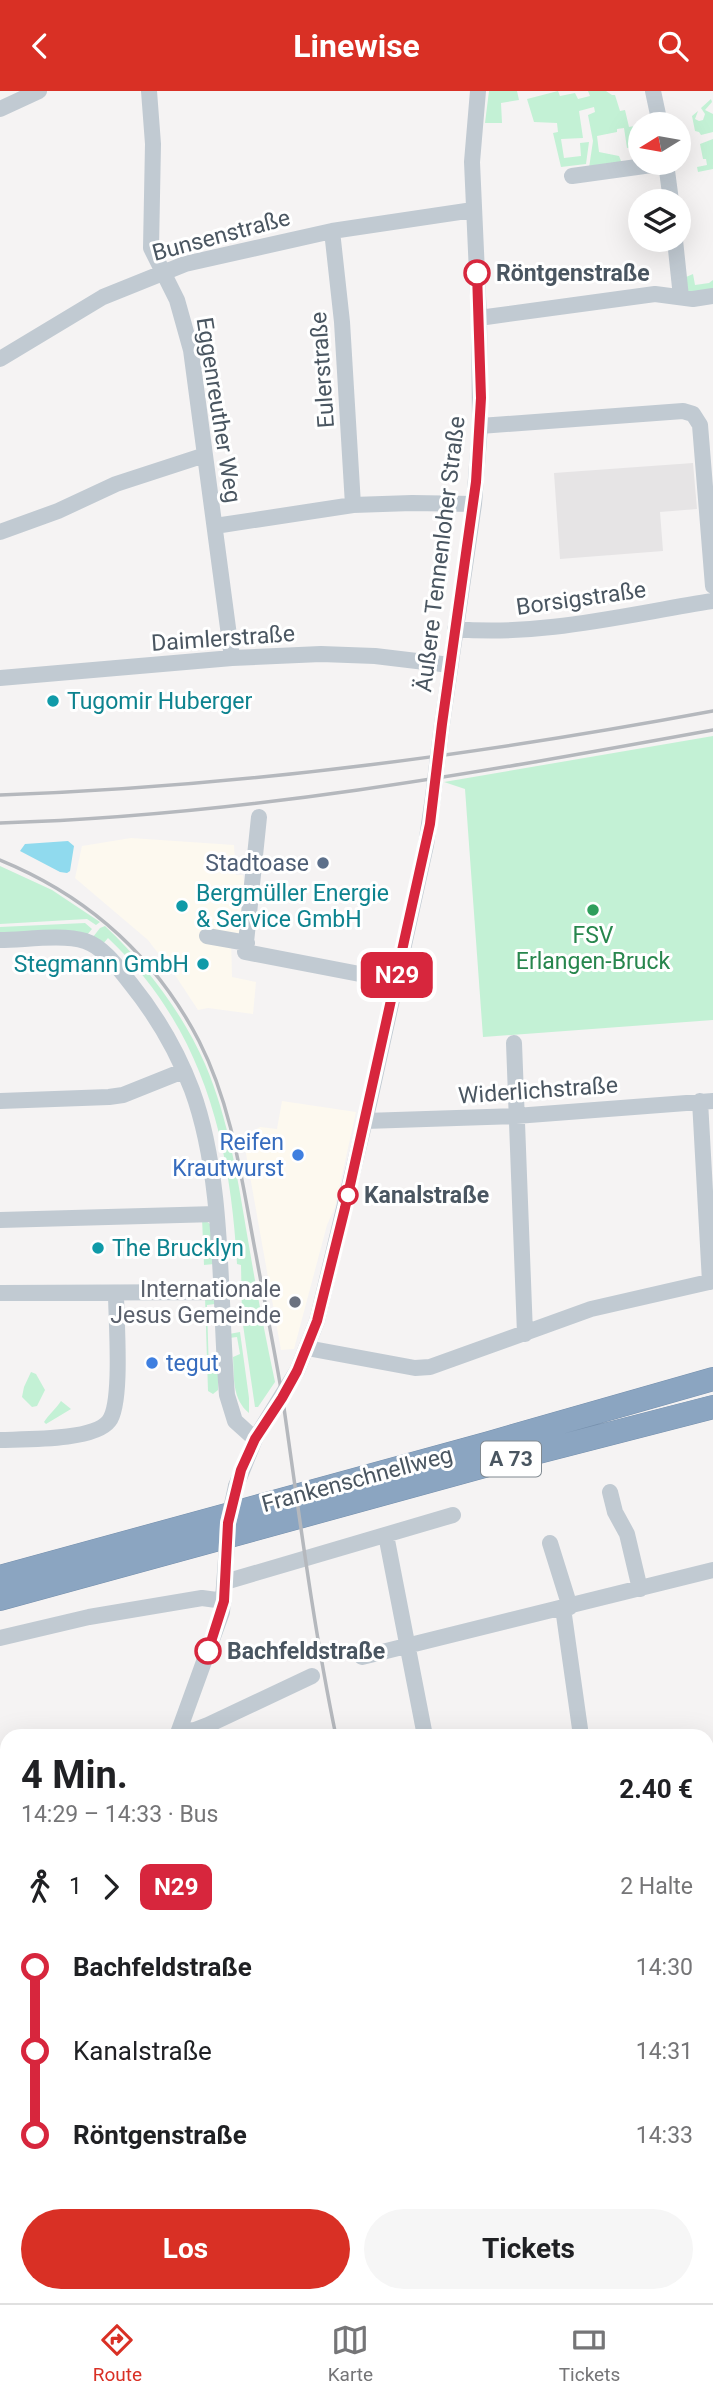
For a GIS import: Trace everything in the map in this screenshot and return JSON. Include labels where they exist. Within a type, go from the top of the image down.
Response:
[{"type":"highway","name":"Frankenschnellweg","points":[[0,1577],[489,1443],[709,1379]]},
{"type":"highway","name":"Frankenschnellweg","points":[[0,1599],[492,1464],[713,1407]]},
{"type":"street","points":[[0,109],[39,91]]},
{"type":"street","name":"Eggenreuther Weg","points":[[149,91],[153,144],[150,237],[154,257],[177,300],[191,350],[232,659]]},
{"type":"street","name":"Äußere Tennenloher Straße","points":[[180,1729],[224,1601],[228,1523],[236,1486],[255,1439],[282,1398],[307,1348],[320,1310],[365,1121],[432,805],[474,504],[480,426],[472,146],[478,91]]},
{"type":"street","points":[[653,91],[657,112]]},
{"type":"street","points":[[572,176],[628,168]]},
{"type":"street","name":"Bunsenstraße","points":[[0,359],[103,297],[163,271],[196,261],[332,231],[473,210]]},
{"type":"street","name":"Eulerstraße","points":[[332,231],[342,322],[353,505]]},
{"type":"street","points":[[676,252],[681,297]]},
{"type":"street","points":[[479,318],[654,294],[698,299],[713,296]]},
{"type":"street","points":[[480,426],[683,411],[693,414],[700,425],[713,586]]},
{"type":"street","points":[[0,532],[58,511],[116,484],[205,455]]},
{"type":"street","points":[[215,526],[353,505],[474,504]]},
{"type":"street","name":"Borsigstraße","points":[[455,629],[533,629],[713,601]]},
{"type":"street","name":"Daimlerstraße","points":[[0,678],[321,654],[375,656],[450,665]]},
{"type":"street","points":[[259,817],[245,952],[396,981]]},
{"type":"street","points":[[207,936],[247,943]]},
{"type":"street","points":[[0,940],[71,939],[85,941],[103,952],[141,997],[183,1071],[205,1135],[216,1214],[229,1407],[238,1425],[255,1439]]},
{"type":"street","points":[[514,1043],[524,1334]]},
{"type":"street","points":[[0,1101],[123,1095],[183,1071]]},
{"type":"street","points":[[307,1348],[415,1367],[430,1367],[592,1309],[711,1282],[706,1101]]},
{"type":"street","name":"Widerlichstraße","points":[[365,1121],[516,1116],[706,1101]]},
{"type":"street","points":[[0,1220],[216,1214]]},
{"type":"street","points":[[0,1293],[220,1292]]},
{"type":"street","points":[[0,1440],[77,1435],[109,1422],[116,1403],[116,1293]]},
{"type":"street","points":[[610,1492],[615,1512],[627,1534],[640,1589]]},
{"type":"street","points":[[225,1582],[453,1515]]},
{"type":"street","points":[[386,1535],[424,1729]]},
{"type":"street","points":[[550,1542],[567,1607],[580,1729]]},
{"type":"street","points":[[362,1657],[640,1589],[713,1574]]},
{"type":"street","points":[[0,1638],[53,1625],[202,1598],[224,1601]]},
{"type":"street","points":[[198,1729],[312,1675]]},
{"type":"shaded area","points":[[693,463],[697,509],[660,512],[663,551],[560,559],[554,473]]},
{"type":"shaded area","points":[[131,838],[234,845],[236,875],[243,875],[246,896],[244,929],[231,938],[232,977],[256,982],[253,1014],[208,1008],[198,1010],[148,940],[75,878],[82,846]]},
{"type":"shaded area","points":[[282,1101],[356,1112],[335,1207],[327,1225],[294,1349],[281,1350],[243,1137],[260,1127],[277,1129]]},
{"type":"green space","points":[[489,91],[517,91],[519,100],[501,103],[502,123],[485,123]]},
{"type":"green space","points":[[558,91],[560,96],[575,93],[578,99],[590,96],[588,91],[606,91],[615,95],[620,111],[625,110],[628,148],[624,128],[597,136],[599,152],[619,156],[623,166],[589,168],[593,141],[588,115],[595,112],[594,107],[579,111],[583,138],[561,139],[564,158],[581,156],[580,143],[589,142],[586,164],[561,167],[553,133],[558,132],[557,123],[534,122],[527,99]]},
{"type":"green space","points":[[711,99],[712,102],[705,110],[713,114],[713,132],[701,135],[695,131],[692,116],[698,111],[695,119],[703,120],[705,114],[701,108]]},
{"type":"green space","points":[[713,139],[713,169],[698,172],[697,167],[707,165],[700,144]]},
{"type":"green space","points":[[693,274],[695,285],[713,280],[713,292],[694,294],[688,291],[686,277]]},
{"type":"green space","name":"FSV Erlangen-Bruck","points":[[713,736],[713,1020],[483,1037],[465,789],[444,782]]},
{"type":"green space","points":[[0,866],[52,890],[100,922],[96,925],[87,919],[0,924]]},
{"type":"green space","points":[[85,923],[92,929],[86,936],[0,936],[0,927]]},
{"type":"green space","points":[[105,926],[149,973],[185,1026],[205,1064],[227,1129],[275,1382],[258,1407],[255,1407],[242,1318],[241,1265],[237,1264],[227,1172],[205,1087],[188,1047],[167,1009],[140,972],[108,938],[102,945],[93,937]]},
{"type":"green space","points":[[202,1218],[210,1224],[214,1264],[204,1265]]},
{"type":"green space","points":[[205,1297],[213,1299],[215,1304],[207,1305],[209,1373],[218,1373],[218,1390],[213,1394],[208,1391]]},
{"type":"green space","points":[[240,1332],[249,1413],[239,1401],[235,1387],[233,1357],[240,1354],[237,1337],[229,1338],[229,1334]]},
{"type":"green space","points":[[31,1372],[36,1374],[45,1390],[37,1406],[32,1407],[22,1397]]},
{"type":"green space","points":[[61,1401],[71,1409],[46,1424],[44,1422]]},
{"type":"water","points":[[68,841],[74,846],[70,871],[67,873],[20,851],[25,844]]},
{"type":"railway","points":[[0,795],[269,777],[536,742],[713,711]]},
{"type":"railway","points":[[0,823],[90,819],[269,802],[536,762],[713,730]]},
{"type":"railway","points":[[0,860],[62,892],[116,932],[162,982],[181,1010],[211,1066],[241,1173],[283,1401],[313,1611],[335,1729]]},
{"type":"bus line","name":"N29","points":[[208,1651],[222,1612],[228,1523],[241,1470],[255,1439],[297,1371],[317,1321],[423,861],[474,504],[481,398],[477,273]]},
{"type":"place","name":"Röntgenstraße","points":[[477,273]]},
{"type":"place","name":"Tugomir Huberger","points":[[53,701]]},
{"type":"place","name":"Stadtoase","points":[[323,863]]},
{"type":"place","name":"Bergmüller Energie & Service GmbH","points":[[182,906]]},
{"type":"place","name":"FSV Erlangen-Bruck","points":[[593,910]]},
{"type":"place","name":"Stegmann GmbH","points":[[203,964]]},
{"type":"place","name":"Reifen Krautwurst","points":[[298,1155]]},
{"type":"place","name":"Kanalstraße","points":[[348,1195]]},
{"type":"place","name":"The Brucklyn","points":[[98,1248]]},
{"type":"place","name":"Internationale Jesus Gemeinde","points":[[295,1302]]},
{"type":"place","name":"tegut","points":[[152,1363]]},
{"type":"place","name":"Bachfeldstraße","points":[[208,1651]]}]
